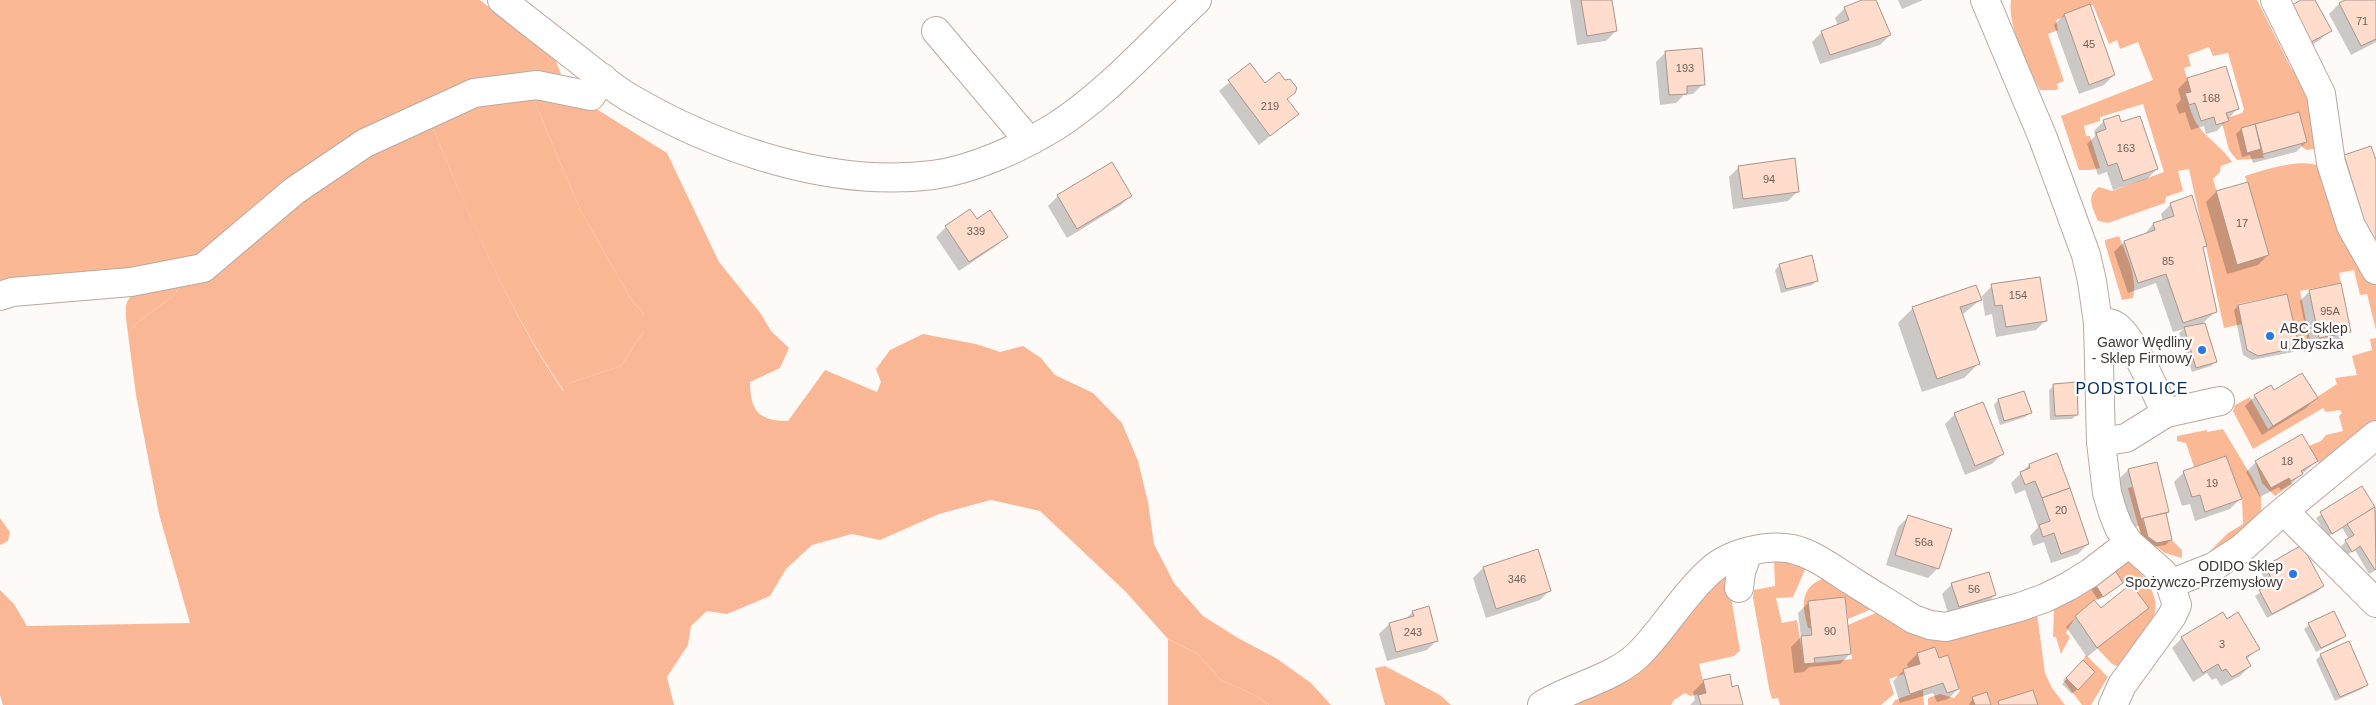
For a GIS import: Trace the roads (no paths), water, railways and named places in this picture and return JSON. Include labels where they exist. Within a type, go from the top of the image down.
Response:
[{"type":"street","points":[[502,0],[628,97],[713,140],[781,162],[843,173],[897,178],[935,175],[1001,154],[1029,141],[1088,103],[1197,0]]},
{"type":"street","points":[[1985,0],[2043,138],[2073,218],[2092,281],[2098,323],[2101,442],[2107,493],[2119,528],[2129,543],[2154,563],[2170,584],[2177,605],[2176,611],[2122,685],[2113,705]]},
{"type":"street","points":[[2275,0],[2320,94],[2331,163],[2351,226],[2376,270]]},
{"type":"street","points":[[936,31],[1029,141]]},
{"type":"street","points":[[0,296],[12,292],[130,282],[202,268],[294,191],[365,142],[474,93],[537,85],[591,96],[603,78]]},
{"type":"street","points":[[2098,323],[2107,322],[2117,326],[2126,336],[2166,412]]},
{"type":"street","points":[[2101,442],[2126,438],[2166,412],[2220,401]]},
{"type":"street","points":[[2170,584],[2213,566],[2241,549],[2376,435]]},
{"type":"street","points":[[2284,511],[2376,604]]},
{"type":"street","points":[[1542,705],[1558,695],[1616,670],[1638,655],[1688,592],[1712,568],[1748,552],[1770,548],[1791,549],[1813,557],[1913,619],[1930,625],[1946,627],[2007,611],[2045,598],[2090,573],[2129,543]]},
{"type":"street","points":[[1739,588],[1741,572],[1748,552]]},
{"type":"place","name":"ABC Sklep u Zbyszka","points":[[2270,336]]},
{"type":"place","name":"Gawor Wędliny - Sklep Firmowy","points":[[2202,350]]},
{"type":"place","name":"ODIDO Sklep Spożywczo-Przemysłowy","points":[[2293,574]]},
{"type":"district","name":"PODSTOLICE","points":[[2132,388]]}]
